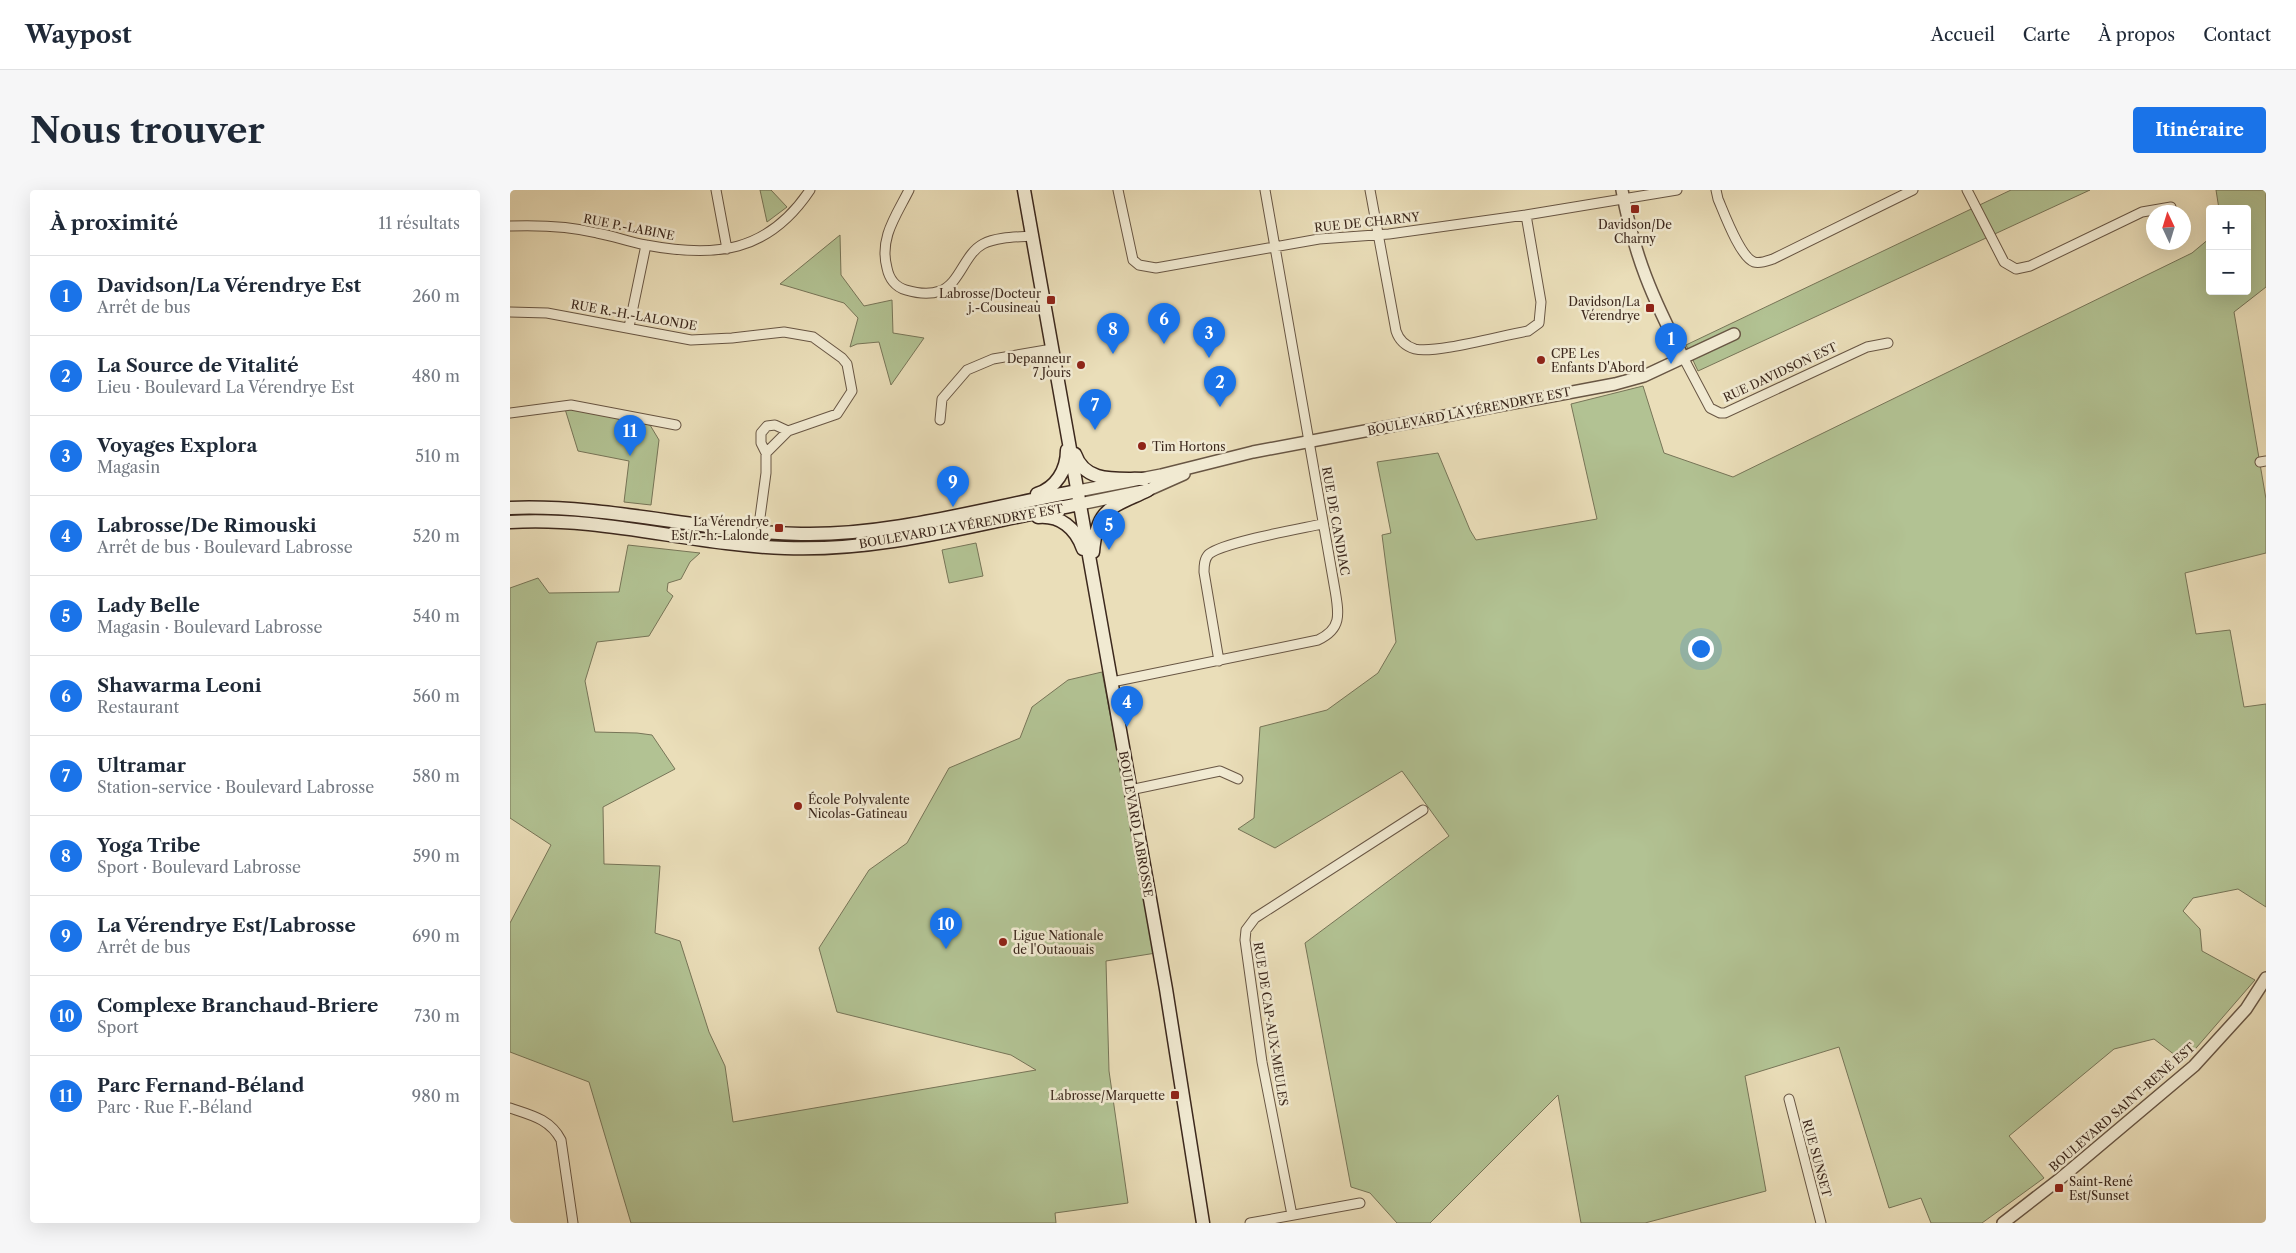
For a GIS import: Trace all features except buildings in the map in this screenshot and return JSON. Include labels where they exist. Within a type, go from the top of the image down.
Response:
[{"type":"main road","name":"BOULEVARD LABROSSE","points":[[1024,190],[1166,989],[1203,1223]]},
{"type":"main road","points":[[1066,425],[1077,459],[1086,471],[1097,477],[1146,484]]},
{"type":"main road","points":[[1015,502],[1046,491],[1058,479],[1067,455],[1066,425]]},
{"type":"main road","points":[[1091,572],[1094,534],[1100,519],[1112,507],[1146,484]]},
{"type":"main road","name":"BOULEVARD LA VÉRENDRYE EST","points":[[510,508],[580,509],[757,532],[802,534],[856,532],[1078,491]]},
{"type":"main road","name":"BOULEVARD LA VÉRENDRYE EST","points":[[510,522],[576,523],[756,547],[814,549],[863,545],[1080,504]]},
{"type":"main road","points":[[1010,518],[1043,516],[1065,523],[1080,540],[1091,572]]},
{"type":"street","points":[[716,190],[726,249]]},
{"type":"street","name":"RUE P.-LABINE","points":[[510,226],[537,225],[596,232],[646,245],[705,252],[726,249],[765,236],[799,206],[810,190]]},
{"type":"street","points":[[909,190],[886,236],[883,249],[891,279],[902,289],[926,293],[941,291],[954,279],[975,250],[984,243],[1032,236]]},
{"type":"street","name":"RUE DE CHARNY","points":[[1118,190],[1130,254],[1139,265],[1156,268],[1319,239],[1378,235],[1526,215],[1623,195],[1677,190]]},
{"type":"street","name":"RUE DE CANDIAC","points":[[1112,682],[1318,640],[1335,628],[1338,613],[1310,441],[1265,190]]},
{"type":"street","points":[[1370,190],[1398,337],[1413,348],[1425,350],[1528,331],[1540,323],[1541,302],[1526,215]]},
{"type":"street","points":[[1716,190],[1744,253],[1754,262],[1773,259],[1913,190]]},
{"type":"street","points":[[1967,190],[2004,262],[2016,269],[2030,266],[2146,211]]},
{"type":"street","name":"RUE DAVIDSON EST","points":[[1623,195],[1631,236],[1641,270],[1653,298],[1710,408],[1720,413],[1725,413],[1867,347],[1888,343]]},
{"type":"street","points":[[630,327],[646,245]]},
{"type":"street","name":"RUE R.-H.-LALONDE","points":[[510,312],[548,313],[691,340],[732,338],[784,332],[813,337],[830,348],[847,364],[852,390],[837,414],[788,431],[766,453]]},
{"type":"street","name":"BOULEVARD LA VÉRENDRYE EST","points":[[1080,504],[1146,484],[1196,466],[1310,441],[1615,384],[1644,376],[1734,334]]},
{"type":"street","points":[[940,420],[942,399],[967,370],[993,359],[1052,349]]},
{"type":"street","points":[[510,413],[571,404],[676,425]]},
{"type":"street","name":"RUE R.-H.-LALONDE","points":[[756,547],[766,473],[766,453],[761,443],[761,433],[767,426],[775,425],[788,431]]},
{"type":"street","name":"BOULEVARD LA VÉRENDRYE EST","points":[[1078,491],[1146,484]]},
{"type":"street","points":[[1220,661],[1204,572],[1205,560],[1208,555],[1229,545],[1322,524]]},
{"type":"street","points":[[1130,790],[1220,771],[1238,779]]},
{"type":"street","name":"RUE DE CAP-AUX-MEULES","points":[[1292,1215],[1262,1062],[1246,930],[1255,918],[1423,810]]},
{"type":"street","name":"BOULEVARD SAINT-RENÉ EST","points":[[2003,1223],[2061,1178],[2194,1066],[2236,1020],[2266,978]]},
{"type":"street","name":"RUE SUNSET","points":[[1789,1099],[1821,1223]]},
{"type":"street","points":[[510,1108],[544,1120],[557,1132],[561,1140],[573,1223]]},
{"type":"street","points":[[1250,1223],[1360,1203]]},
{"type":"green space","points":[[760,190],[771,190],[787,207],[767,222]]},
{"type":"green space","points":[[2011,190],[2090,190],[1698,371],[1686,345]]},
{"type":"green space","points":[[2216,190],[2266,190],[2266,287],[2234,312],[2266,499],[2266,553],[2185,573],[2196,634],[2230,630],[2244,707],[2266,704],[2266,907],[2238,889],[2193,898],[2183,911],[2200,929],[2202,951],[2255,980],[2184,1062],[2154,1039],[2114,1049],[2009,1136],[2044,1178],[1982,1223],[1931,1223],[1921,1198],[1889,1208],[1839,1047],[1745,1076],[1766,1191],[1645,1223],[1581,1223],[1558,1095],[1430,1223],[1397,1223],[1370,1193],[1351,1187],[1305,943],[1449,836],[1402,771],[1275,848],[1238,829],[1254,818],[1260,727],[1327,710],[1378,673],[1396,642],[1382,535],[1391,533],[1377,462],[1438,453],[1476,540],[1597,519],[1571,404],[1643,386],[1664,453],[1733,477],[2192,253],[2206,241],[2206,295],[2251,295],[2251,205],[2218,205]]},
{"type":"green space","points":[[840,235],[841,275],[864,306],[892,300],[893,333],[924,338],[891,385],[879,342],[857,344],[850,347],[858,318],[844,303],[780,284]]},
{"type":"green space","points":[[565,409],[581,410],[650,425],[659,440],[651,505],[624,502],[629,461],[578,451]]},
{"type":"green space","points":[[976,543],[983,576],[949,583],[942,550]]},
{"type":"green space","points":[[628,545],[700,553],[690,562],[681,579],[668,583],[667,591],[673,596],[649,636],[597,642],[585,681],[595,732],[652,735],[675,769],[603,807],[604,864],[660,866],[655,933],[680,941],[709,1032],[725,1066],[733,1122],[1036,1070],[1011,1055],[837,1012],[819,948],[869,870],[907,843],[949,768],[1020,738],[1032,707],[1068,680],[1102,672],[1156,953],[1106,961],[1109,1071],[1128,1203],[1055,1213],[1056,1223],[631,1223],[589,1082],[510,1052],[510,923],[551,845],[510,818],[510,588],[538,578],[549,593],[619,592]]},
{"type":"place","name":"Davidson/De Charny","points":[[1635,209]]},
{"type":"place","name":"Labrosse/Docteur j.-Cousineau","points":[[1051,300]]},
{"type":"place","name":"Davidson/La Vérendrye","points":[[1650,308]]},
{"type":"place","name":"Shawarma Leoni","points":[[1164,344]]},
{"type":"place","name":"Yoga Tribe","points":[[1113,354]]},
{"type":"place","name":"Voyages Explora","points":[[1209,358]]},
{"type":"place","name":"CPE Les Enfants D'Abord","points":[[1541,360]]},
{"type":"place","name":"Davidson/La Vérendrye Est","points":[[1671,364]]},
{"type":"place","name":"Depanneur 7 Jours","points":[[1081,365]]},
{"type":"place","name":"La Source de Vitalité","points":[[1220,407]]},
{"type":"place","name":"Ultramar","points":[[1095,430]]},
{"type":"place","name":"Tim Hortons","points":[[1142,446]]},
{"type":"place","name":"Parc Fernand-Béland","points":[[630,456]]},
{"type":"place","name":"La Vérendrye Est/Labrosse","points":[[953,507]]},
{"type":"place","name":"La Vérendrye Est/r.-h.-Lalonde","points":[[779,528]]},
{"type":"place","name":"Lady Belle","points":[[1109,550]]},
{"type":"place","name":"Labrosse/De Rimouski","points":[[1127,727]]},
{"type":"place","name":"École Polyvalente Nicolas-Gatineau","points":[[798,806]]},
{"type":"place","name":"Ligue Nationale de l'Outaouais","points":[[1003,942]]},
{"type":"place","name":"Complexe Branchaud-Briere","points":[[946,949]]},
{"type":"place","name":"Labrosse/Marquette","points":[[1175,1095]]},
{"type":"place","name":"Saint-René Est/Sunset","points":[[2059,1188]]}]
